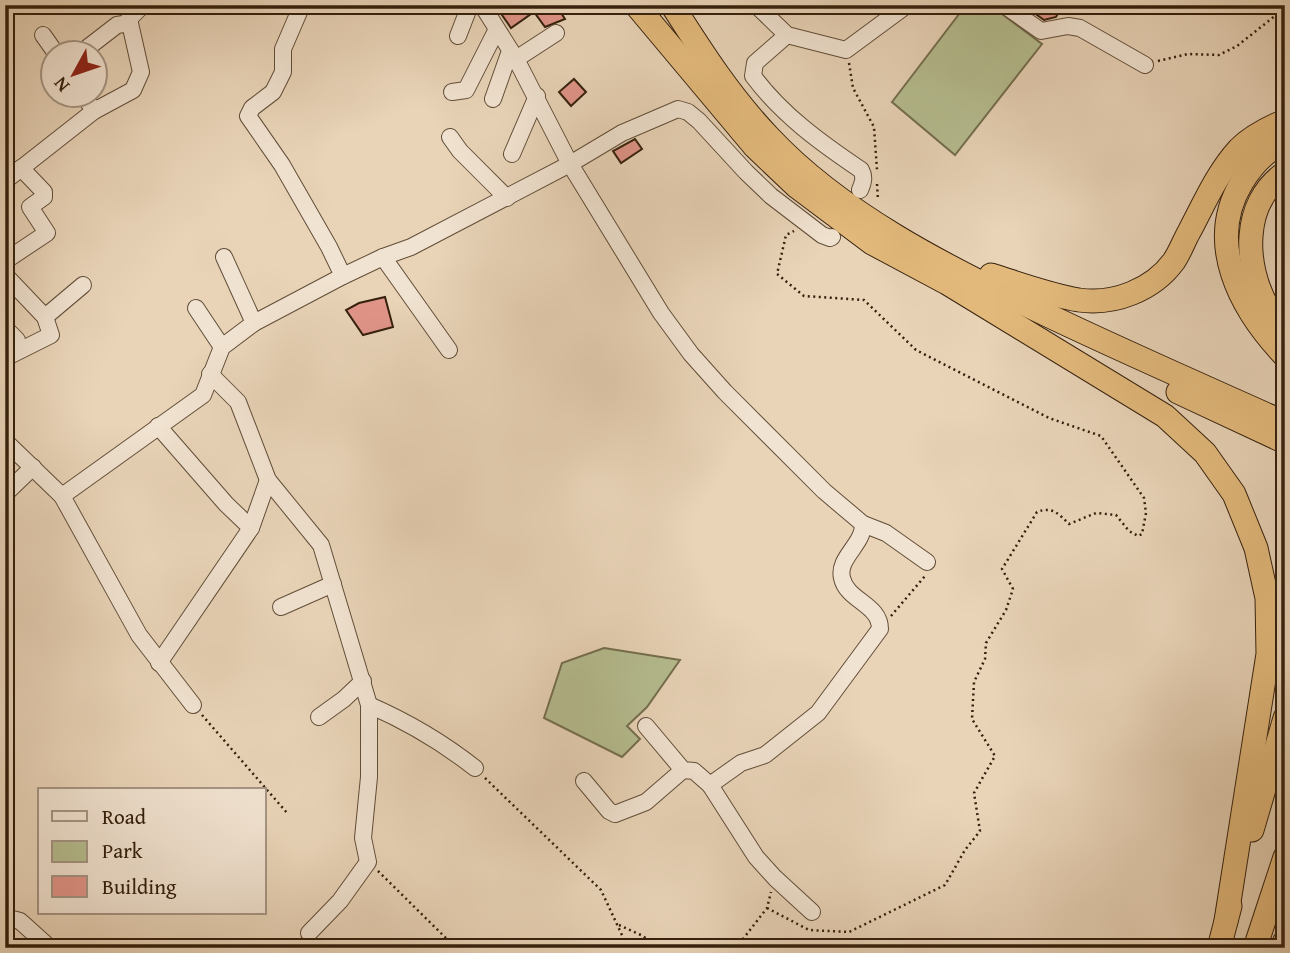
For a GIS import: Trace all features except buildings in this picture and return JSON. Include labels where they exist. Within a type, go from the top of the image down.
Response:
[{"type":"highway","points":[[636,5],[755,147],[796,186],[872,243],[947,283],[1285,442]]},
{"type":"highway","points":[[672,5],[725,87],[770,139],[814,179],[878,224],[931,257],[1065,323],[1285,423]]},
{"type":"highway","points":[[931,257],[1048,293],[1081,300],[1110,300],[1132,293],[1152,283],[1174,261],[1216,180],[1240,148],[1266,128],[1285,121]]},
{"type":"highway","points":[[1285,142],[1273,147],[1252,166],[1234,195],[1226,229],[1228,263],[1238,292],[1253,318],[1285,356]]},
{"type":"highway","points":[[1285,173],[1259,202],[1250,233],[1252,271],[1268,308],[1285,330]]},
{"type":"highway","points":[[947,283],[1166,416],[1205,453],[1234,495],[1256,548],[1267,598],[1268,654],[1226,921]]},
{"type":"highway","points":[[1219,948],[1285,718]]},
{"type":"highway","points":[[1255,948],[1285,857]]},
{"type":"highway","points":[[1282,948],[1285,941]]},
{"type":"street","points":[[5,181],[93,111],[132,90],[141,72],[129,19],[143,5]]},
{"type":"street","points":[[302,5],[283,49],[283,72],[273,92],[251,108],[248,116],[282,165],[343,276]]},
{"type":"street","points":[[458,36],[470,5]]},
{"type":"street","points":[[482,5],[537,96],[570,164],[661,313],[691,354],[724,392],[824,491],[863,524],[886,533],[927,562]]},
{"type":"street","points":[[756,5],[787,35],[846,50],[906,5]]},
{"type":"street","points":[[1004,5],[1041,31],[1068,26],[1080,28],[1145,65]]},
{"type":"street","points":[[100,38],[117,25],[130,23]]},
{"type":"street","points":[[452,92],[466,90],[496,31]]},
{"type":"street","points":[[492,99],[513,55],[556,33]]},
{"type":"street","points":[[787,35],[755,63],[753,76],[771,99],[817,140],[860,170],[863,175],[860,190]]},
{"type":"street","points":[[512,154],[537,96]]},
{"type":"street","points":[[62,496],[203,395],[222,347],[254,323],[343,276],[411,247],[507,198],[622,133],[678,109],[688,112],[771,196],[822,235],[830,238],[832,236]]},
{"type":"street","points":[[450,137],[507,198]]},
{"type":"street","points":[[5,261],[47,233],[30,207],[44,197],[44,192],[21,168]]},
{"type":"street","points":[[224,257],[254,323]]},
{"type":"street","points":[[383,257],[449,350]]},
{"type":"street","points":[[5,275],[45,317],[51,335],[5,358]]},
{"type":"street","points":[[45,317],[83,285]]},
{"type":"street","points":[[196,308],[222,347]]},
{"type":"street","points":[[5,328],[17,340]]},
{"type":"street","points":[[210,374],[238,402],[268,480],[321,545],[369,705],[369,778],[363,838],[368,862],[340,901],[309,933]]},
{"type":"street","points":[[158,426],[226,505],[251,528]]},
{"type":"street","points":[[5,440],[62,496],[139,635],[193,705]]},
{"type":"street","points":[[5,494],[33,467]]},
{"type":"street","points":[[159,663],[251,528],[268,480]]},
{"type":"street","points":[[710,785],[741,764],[765,755],[818,713],[880,629],[876,614],[846,588],[841,578],[842,568],[864,533],[863,524]]},
{"type":"street","points":[[281,607],[333,584]]},
{"type":"street","points":[[319,717],[363,681]]},
{"type":"street","points":[[369,705],[407,722],[445,745],[475,768]]},
{"type":"street","points":[[646,726],[683,770],[694,771],[710,785],[756,857],[812,912]]},
{"type":"street","points":[[584,781],[609,811],[615,814],[646,802],[683,770]]},
{"type":"street","points":[[5,917],[20,921],[50,948]]},
{"type":"path","points":[[1145,65],[1188,54],[1219,55],[1237,46],[1285,8]]},
{"type":"path","points":[[846,50],[853,88],[874,127],[878,200]]},
{"type":"path","points":[[768,908],[809,930],[849,932],[945,884],[980,831],[974,793],[995,756],[972,719],[974,682],[985,659],[986,643],[1006,610],[1013,589],[1002,569],[1037,512],[1054,510],[1069,524],[1097,513],[1116,515],[1138,536],[1142,534],[1146,513],[1144,498],[1101,436],[1049,418],[916,350],[864,300],[804,296],[777,274],[786,235],[796,230]]},
{"type":"path","points":[[880,629],[924,578],[930,568],[927,562]]},
{"type":"path","points":[[193,705],[265,788]]},
{"type":"path","points":[[475,768],[601,890],[628,948]]},
{"type":"path","points":[[266,789],[288,814]]},
{"type":"path","points":[[368,862],[456,948]]},
{"type":"path","points":[[736,948],[768,908],[775,878]]},
{"type":"path","points":[[618,925],[643,936],[658,948]]},
{"type":"green space","points":[[966,5],[990,5],[1042,44],[955,155],[892,102]]},
{"type":"green space","points":[[604,648],[680,660],[647,707],[627,726],[640,739],[622,757],[544,718],[562,663]]}]
